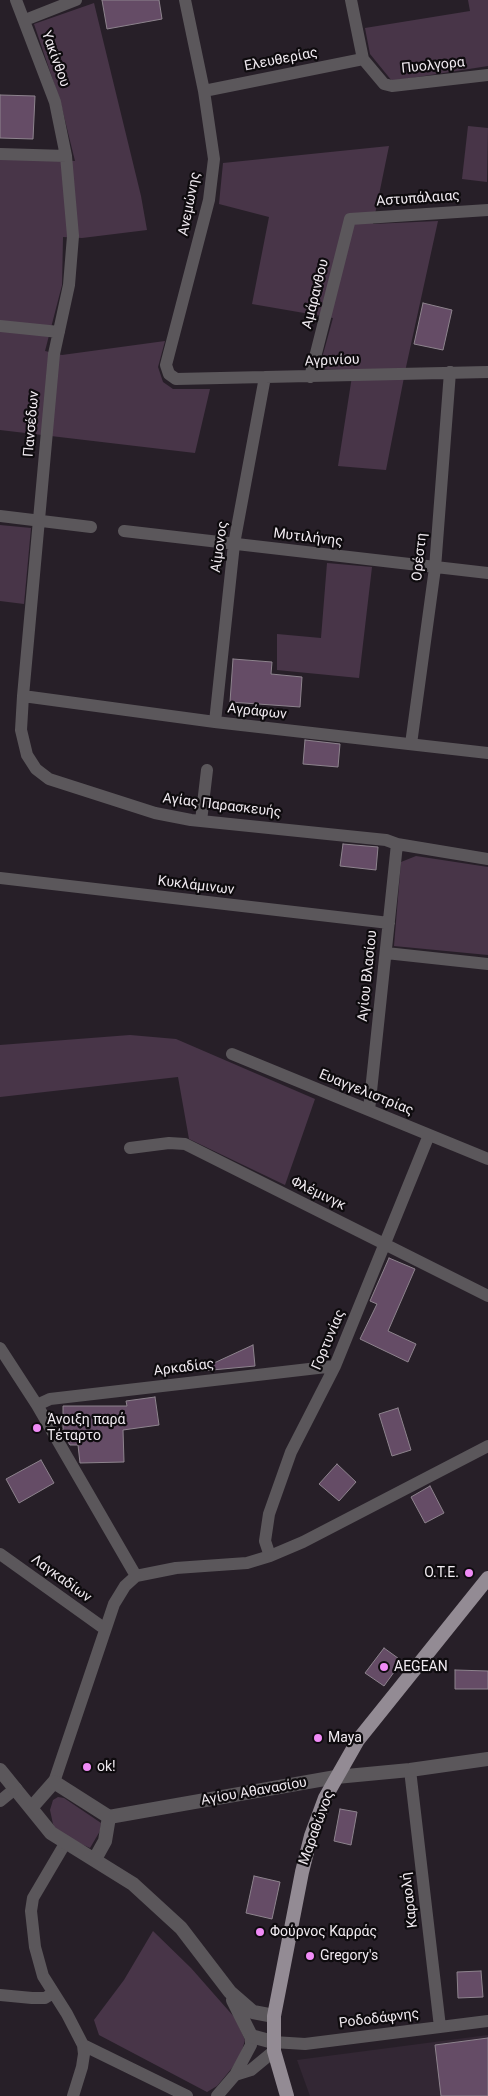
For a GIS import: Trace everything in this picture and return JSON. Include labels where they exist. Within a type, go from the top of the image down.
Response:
[{"type":"main road","name":"Μαραθώνος","points":[[287,2096],[273,2047],[274,2016],[302,1872],[322,1806],[358,1740],[488,1578]]},
{"type":"street","name":"Υακίνθου","points":[[16,0],[55,102],[66,156]]},
{"type":"street","points":[[25,20],[76,0]]},
{"type":"street","name":"Ανεμώνης","points":[[176,379],[169,374],[166,365],[210,200],[214,159],[204,91],[185,0]]},
{"type":"street","name":"Πυολγορα","points":[[351,0],[363,59],[381,82],[388,85],[488,76]]},
{"type":"street","name":"Ελευθερίας","points":[[204,91],[363,59]]},
{"type":"street","points":[[0,154],[66,156]]},
{"type":"street","name":"Πανσέδων","points":[[23,696],[54,354],[69,285],[73,236],[66,156]]},
{"type":"street","name":"Αστυπάλαιας","points":[[350,219],[488,210]]},
{"type":"street","name":"Αμάρανθου","points":[[310,377],[350,219]]},
{"type":"street","points":[[0,326],[59,332]]},
{"type":"street","name":"Ορέστη","points":[[411,744],[435,568],[450,372]]},
{"type":"street","name":"Αγρινίου","points":[[176,379],[488,372]]},
{"type":"street","name":"Αίμονος","points":[[215,722],[234,544],[265,377]]},
{"type":"street","points":[[0,516],[91,527]]},
{"type":"street","name":"Μυτιλήνης","points":[[124,531],[488,573]]},
{"type":"street","name":"Αγράφων","points":[[23,696],[215,722],[488,754]]},
{"type":"street","name":"Αγίας Παρασκευής","points":[[23,696],[21,730],[27,755],[36,769],[49,779],[155,813],[201,821],[386,840],[396,844],[488,859]]},
{"type":"street","points":[[201,821],[207,770]]},
{"type":"street","name":"Αγίου Βλασίου","points":[[369,1110],[396,844]]},
{"type":"street","name":"Κυκλάμινων","points":[[0,878],[389,923]]},
{"type":"street","points":[[386,953],[488,964]]},
{"type":"street","name":"Ευαγγελιστρίας","points":[[232,1054],[488,1159]]},
{"type":"street","name":"Γορτυνίας","points":[[270,1556],[265,1541],[269,1514],[291,1452],[335,1366],[429,1135]]},
{"type":"street","name":"Φλέμινγκ","points":[[130,1148],[169,1143],[185,1144],[488,1296]]},
{"type":"street","points":[[0,1348],[37,1405],[136,1576]]},
{"type":"street","name":"Αρκαδίας","points":[[37,1405],[50,1399],[335,1366]]},
{"type":"street","points":[[32,1808],[54,1782],[114,1604],[125,1586],[136,1576],[176,1568],[248,1563],[270,1556],[303,1542],[488,1446]]},
{"type":"street","name":"Λαγκαδίων","points":[[0,1554],[105,1629]]},
{"type":"street","name":"Αγίου Αθανασίου","points":[[109,1817],[336,1778],[488,1759]]},
{"type":"street","points":[[0,1770],[51,1833],[133,1884],[172,1918],[230,1992],[253,2012],[274,2016]]},
{"type":"street","name":"Καραολή","points":[[410,1770],[440,2026]]},
{"type":"street","points":[[54,1782],[109,1817],[105,1841],[95,1859]]},
{"type":"street","points":[[0,1801],[16,1788]]},
{"type":"street","points":[[66,1842],[33,1898],[31,1905],[38,1958],[43,1976],[76,2029],[83,2045],[82,2067],[73,2096]]},
{"type":"street","points":[[217,2096],[235,2075],[251,2045],[251,2036],[230,1992]]},
{"type":"street","points":[[0,1994],[46,1998],[53,1993]]},
{"type":"street","name":"Ροδοδάφνης","points":[[273,2047],[488,2021]]},
{"type":"street","points":[[235,2075],[251,2070],[273,2047],[251,2036]]},
{"type":"street","points":[[83,2045],[188,2096]]},
{"type":"shaded area","points":[[468,0],[488,0],[488,66],[392,81],[370,54],[365,28],[470,11]]},
{"type":"shaded area","points":[[94,3],[141,196],[147,230],[82,238],[63,237],[62,285],[45,351],[62,355],[165,341],[158,367],[163,382],[173,389],[210,389],[195,453],[0,430],[0,158],[75,161],[61,104],[34,24]]},
{"type":"shaded area","points":[[468,126],[488,128],[487,182],[462,179]]},
{"type":"shaded area","points":[[389,146],[373,224],[438,221],[386,470],[338,466],[353,370],[319,369],[333,318],[252,304],[269,217],[219,204],[223,163]]},
{"type":"shaded area","points":[[0,525],[31,528],[24,604],[0,601]]},
{"type":"shaded area","points":[[327,563],[372,567],[359,678],[277,670],[277,634],[321,638]]},
{"type":"shaded area","points":[[416,856],[488,867],[488,955],[394,946],[401,862]]},
{"type":"shaded area","points":[[130,1035],[176,1039],[315,1099],[285,1185],[189,1139],[178,1077],[0,1097],[0,1045]]},
{"type":"shaded area","points":[[58,1797],[64,1798],[101,1823],[100,1831],[90,1848],[59,1834],[53,1824],[50,1810],[53,1800]]},
{"type":"shaded area","points":[[153,1931],[191,1968],[235,2018],[245,2040],[241,2054],[232,2068],[217,2086],[207,2092],[99,2035],[94,2020],[124,1980]]},
{"type":"shaded area","points":[[488,2035],[488,2096],[310,2096],[297,2060]]},
{"type":"building","points":[[102,0],[159,0],[162,19],[107,29]]},
{"type":"building","points":[[0,95],[35,96],[33,139],[0,138]]},
{"type":"building","points":[[423,303],[452,310],[443,350],[414,344]]},
{"type":"building","points":[[233,659],[272,662],[271,674],[302,677],[300,707],[230,702]]},
{"type":"building","points":[[305,740],[340,744],[338,767],[303,764]]},
{"type":"building","points":[[343,844],[378,847],[376,870],[340,866]]},
{"type":"building","points":[[389,1258],[415,1269],[388,1331],[416,1344],[408,1362],[360,1339],[377,1304],[370,1301]]},
{"type":"building","points":[[253,1345],[255,1366],[201,1371],[201,1369]]},
{"type":"building","points":[[155,1397],[159,1425],[123,1430],[124,1462],[80,1463],[78,1445],[70,1445],[63,1434],[63,1406],[127,1406],[126,1401]]},
{"type":"building","points":[[398,1408],[411,1450],[392,1456],[379,1414]]},
{"type":"building","points":[[41,1460],[54,1483],[19,1503],[6,1479]]},
{"type":"building","points":[[337,1464],[356,1482],[339,1501],[319,1484]]},
{"type":"building","points":[[430,1486],[444,1513],[425,1523],[411,1497]]},
{"type":"building","name":"AEGEAN","points":[[384,1648],[402,1661],[384,1686],[365,1673]]},
{"type":"building","points":[[455,1670],[488,1671],[488,1689],[455,1689]]},
{"type":"building","points":[[340,1809],[357,1812],[351,1845],[334,1841]]},
{"type":"building","points":[[254,1876],[280,1882],[272,1919],[246,1913]]},
{"type":"building","points":[[481,1971],[483,1997],[458,1998],[457,1972]]},
{"type":"building","points":[[488,2038],[488,2096],[441,2096],[435,2045]]},
{"type":"place","name":"Άνοιξη παρά Τέταρτο","points":[[37,1428]]},
{"type":"place","name":"Ο.Τ.Ε.","points":[[469,1573]]},
{"type":"place","name":"AEGEAN","points":[[384,1667]]},
{"type":"place","name":"Maya","points":[[318,1738]]},
{"type":"place","name":"ok!","points":[[87,1767]]},
{"type":"place","name":"Φούρνος Καρράς","points":[[260,1932]]},
{"type":"place","name":"Gregory's","points":[[310,1956]]}]
